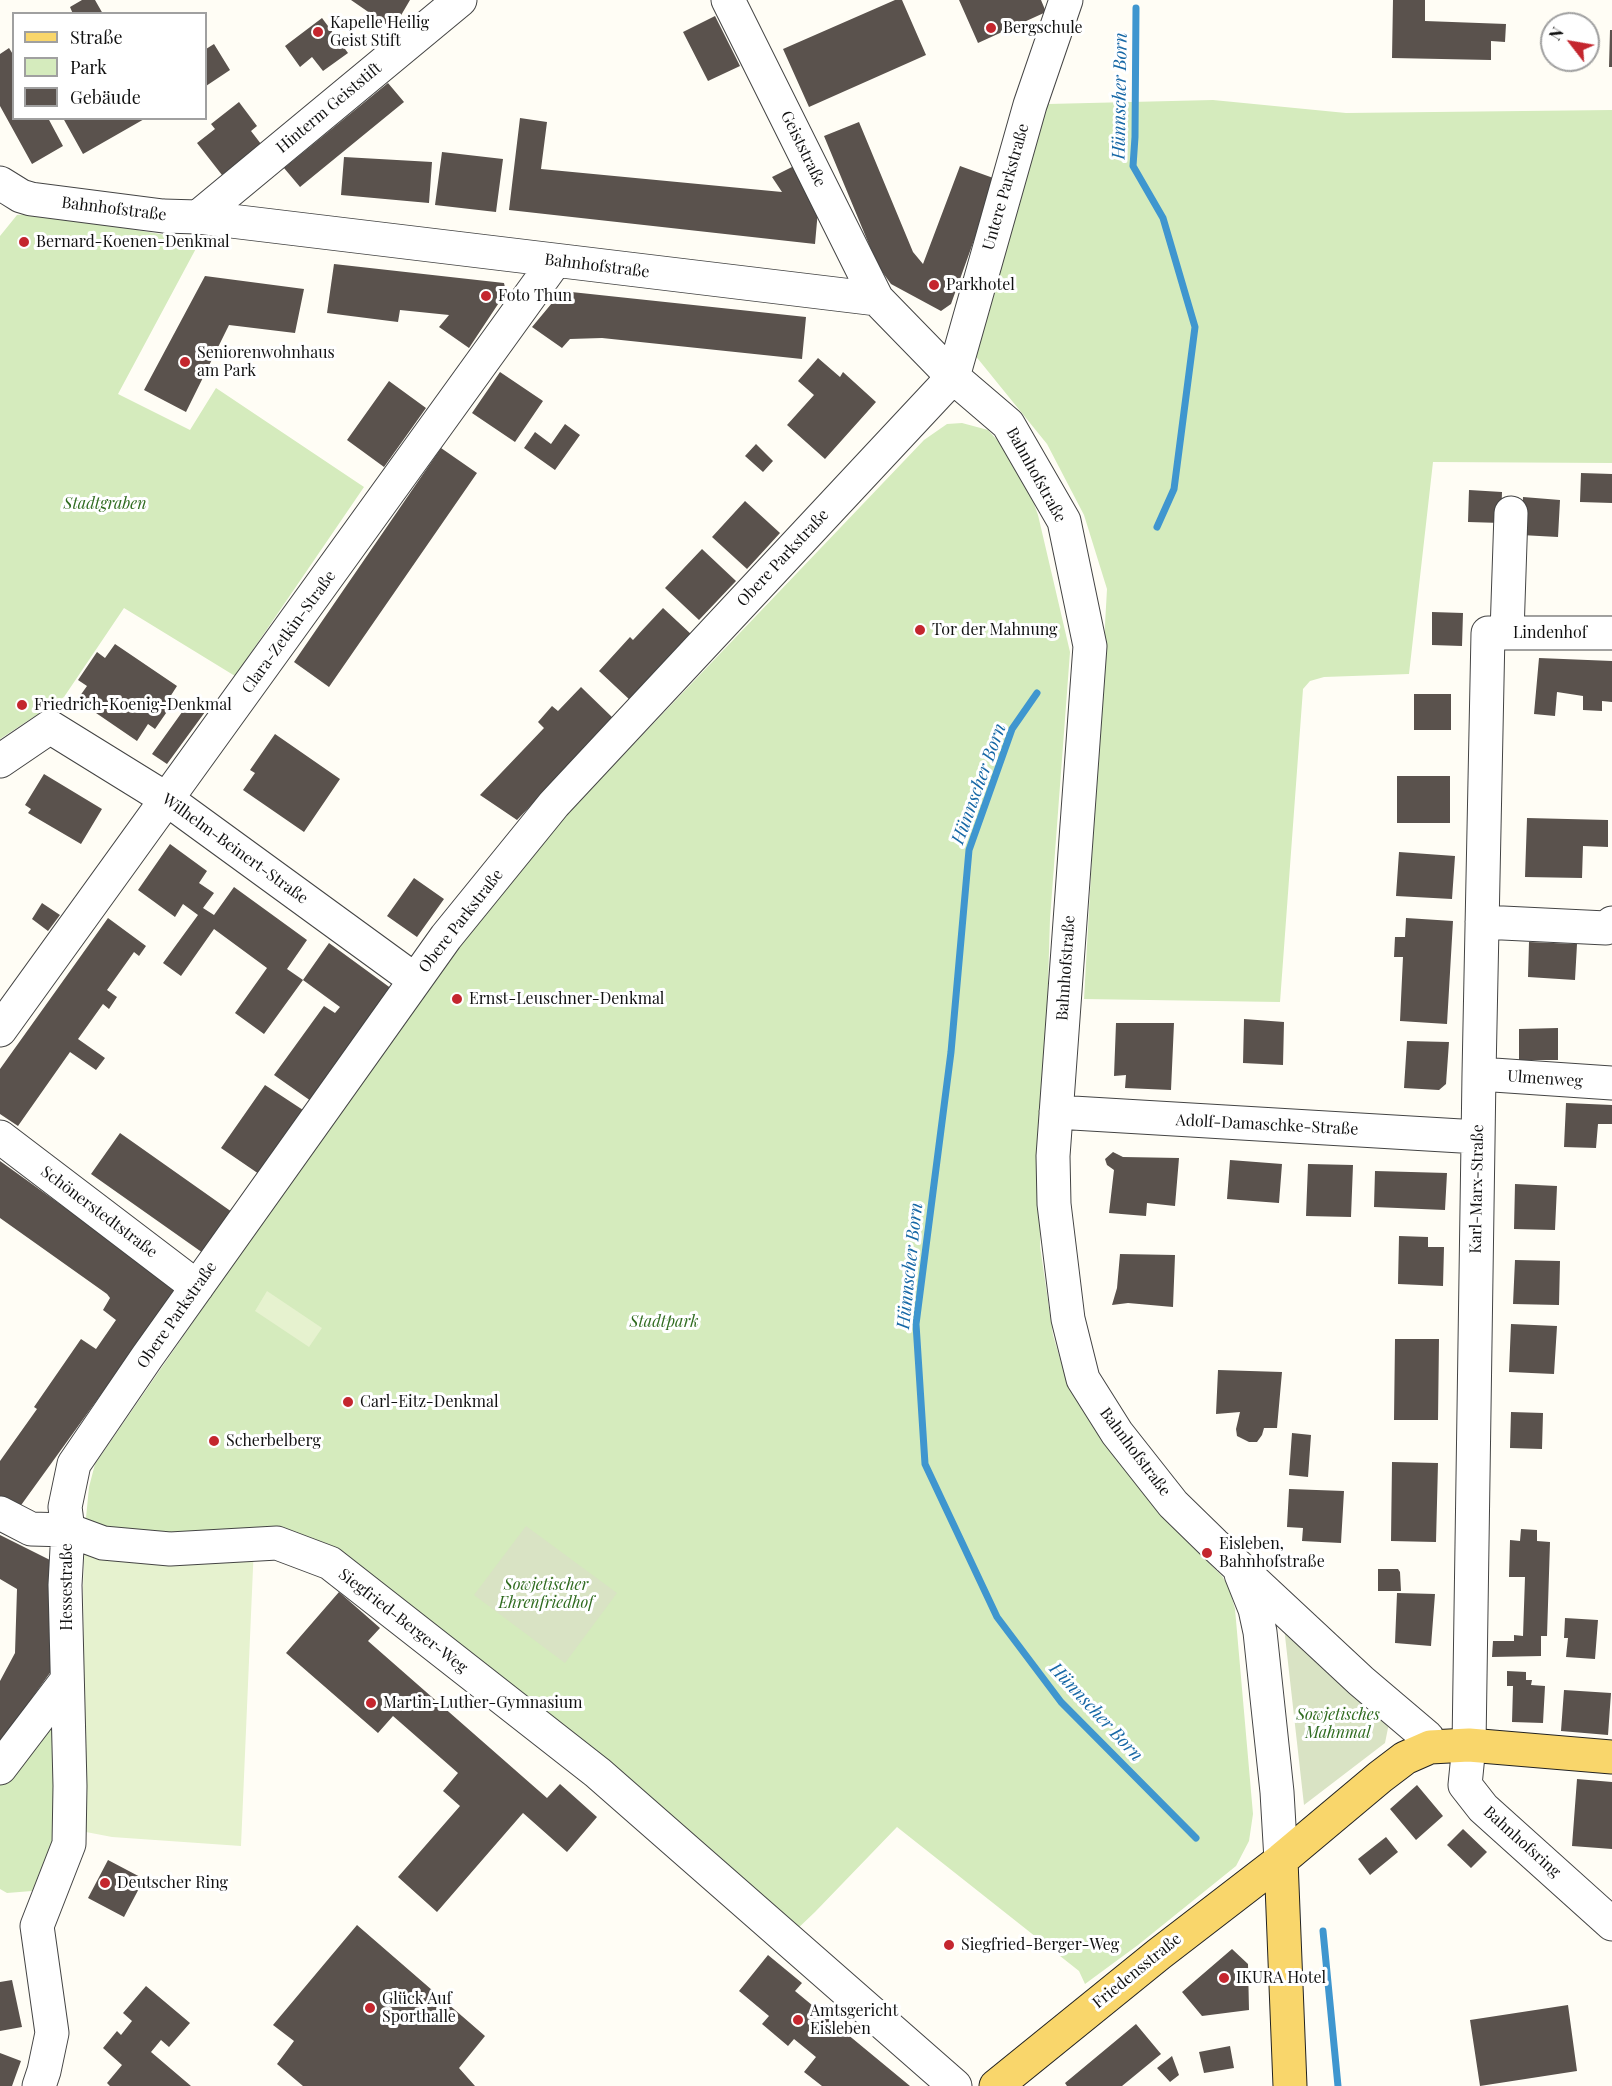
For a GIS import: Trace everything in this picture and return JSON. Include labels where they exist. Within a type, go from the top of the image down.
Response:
[{"type":"main road","points":[[1290,2086],[1281,1860],[1405,1758],[1430,1747],[1469,1745],[1612,1756]]},
{"type":"main road","name":"Friedensstraße","points":[[996,2086],[1159,1954],[1281,1860]]},
{"type":"street","name":"Hinterm Geiststift","points":[[198,217],[460,0]]},
{"type":"street","name":"Geiststraße","points":[[728,0],[877,299]]},
{"type":"street","name":"Untere Parkstraße","points":[[953,377],[1030,105],[1066,0]]},
{"type":"street","name":"Bahnhofstraße","points":[[4,193],[31,200],[163,216],[198,217],[877,299],[953,377],[1008,424],[1064,522],[1090,646],[1053,1156],[1054,1204],[1068,1319],[1083,1379],[1117,1433],[1173,1504],[1361,1681],[1427,1737],[1430,1747]]},
{"type":"street","name":"Clara-Zetkin-Straße","points":[[0,1030],[555,261]]},
{"type":"street","name":"Obere Parkstraße","points":[[68,1530],[65,1507],[74,1464],[446,938],[554,804],[953,377]]},
{"type":"street","name":"Karl-Marx-Straße","points":[[1469,1745],[1482,922],[1497,633],[1511,513]]},
{"type":"street","name":"Lindenhof","points":[[1497,633],[1612,633]]},
{"type":"street","name":"Wilhelm-Beinert-Straße","points":[[0,761],[50,727],[168,800],[415,980]]},
{"type":"street","points":[[1482,922],[1606,928],[1612,923]]},
{"type":"street","name":"Ulmenweg","points":[[1479,1074],[1612,1083]]},
{"type":"street","name":"Adolf-Damaschke-Straße","points":[[1056,1112],[1478,1137]]},
{"type":"street","name":"Schönerstedtstraße","points":[[0,1137],[197,1287]]},
{"type":"street","name":"Hessestraße","points":[[0,1513],[31,1528],[68,1530],[65,1585],[70,1786],[69,1844],[37,1926],[52,2033],[47,2081]]},
{"type":"street","name":"Siegfried-Berger-Weg","points":[[68,1530],[103,1543],[170,1549],[278,1543],[330,1563],[598,1773],[955,2086]]},
{"type":"street","name":"Bahnhofstraße","points":[[1238,1567],[1255,1608],[1260,1632],[1277,1792],[1281,1860]]},
{"type":"street","points":[[0,1768],[67,1680]]},
{"type":"street","name":"Bahnhofsring","points":[[1469,1745],[1465,1785],[1483,1808],[1612,1924]]},
{"type":"green space","points":[[1213,100],[1346,113],[1612,110],[1612,463],[1433,462],[1409,674],[1324,677],[1310,681],[1303,689],[1280,1002],[1084,999],[1107,589],[1084,515],[1047,444],[974,354],[1048,104]]},
{"type":"green space","name":"Stadtgraben","points":[[40,213],[200,241],[118,394],[190,430],[216,388],[364,487],[235,676],[124,608],[64,697],[0,739],[0,236],[17,215]]},
{"type":"green space","name":"Stadtpark","points":[[962,423],[988,430],[1020,465],[1038,515],[1070,652],[1050,919],[1040,1246],[1053,1335],[1068,1386],[1103,1438],[1181,1534],[1222,1576],[1229,1587],[1235,1609],[1253,1814],[1249,1841],[1236,1866],[1138,1945],[1085,1984],[1079,1971],[897,1827],[793,1933],[333,1560],[109,1530],[86,1518],[89,1487],[95,1464],[211,1296],[501,889],[566,815],[924,440],[947,424]]},
{"type":"green space","points":[[267,1291],[322,1328],[309,1347],[255,1311]]},
{"type":"green space","name":"Sowjetischer Ehrenfriedhof","points":[[526,1526],[617,1593],[565,1663],[474,1595]]},
{"type":"green space","points":[[85,1536],[254,1545],[241,1846],[112,1837],[86,1832],[83,1588]]},
{"type":"green space","name":"Sowjetisches Mahnmal","points":[[1283,1618],[1391,1713],[1385,1743],[1304,1805]]},
{"type":"green space","points":[[42,1724],[61,1730],[59,1815],[48,1867],[32,1891],[7,1893],[0,1889],[0,1782]]},
{"type":"building","points":[[82,0],[95,0],[102,12],[72,12],[70,7]]},
{"type":"building","points":[[351,0],[410,0],[393,29]]},
{"type":"building","points":[[895,0],[902,0],[926,55],[809,107],[783,49]]},
{"type":"building","name":"Bergschule","points":[[959,0],[1041,0],[1046,12],[978,43]]},
{"type":"building","points":[[1393,0],[1425,0],[1425,21],[1506,24],[1505,42],[1491,41],[1491,60],[1392,58]]},
{"type":"building","points":[[715,16],[740,66],[708,81],[683,32]]},
{"type":"building","name":"Kapelle Heilig Geist Stift","points":[[322,18],[348,53],[323,71],[312,57],[300,67],[285,46]]},
{"type":"building","points":[[1610,30],[1612,30],[1612,67],[1609,67]]},
{"type":"building","points":[[214,44],[230,70],[207,85],[207,48]]},
{"type":"building","points":[[9,48],[12,53],[12,120],[49,120],[63,146],[32,164],[0,106],[0,54]]},
{"type":"building","points":[[388,83],[404,102],[300,187],[284,168]]},
{"type":"building","points":[[239,102],[257,126],[251,131],[261,144],[222,175],[197,143],[215,129],[211,124]]},
{"type":"building","points":[[520,118],[547,122],[541,169],[782,192],[772,177],[794,166],[819,199],[815,244],[509,210]]},
{"type":"building","points":[[64,120],[142,120],[83,154]]},
{"type":"building","points":[[859,122],[913,252],[923,264],[960,166],[996,179],[951,304],[941,311],[891,284],[878,266],[824,136]]},
{"type":"building","points":[[442,152],[503,159],[496,212],[435,205]]},
{"type":"building","points":[[344,157],[432,162],[429,203],[341,195]]},
{"type":"building","points":[[334,264],[504,283],[506,292],[469,348],[439,327],[449,315],[400,310],[398,322],[327,313]]},
{"type":"building","name":"Seniorenwohnhaus am Park","points":[[205,276],[304,289],[295,333],[229,325],[186,412],[144,390]]},
{"type":"building","points":[[562,291],[806,317],[802,359],[602,338],[570,339],[562,348],[532,327]]},
{"type":"building","points":[[818,358],[840,377],[843,372],[876,402],[825,459],[787,425],[814,395],[798,381]]},
{"type":"building","points":[[500,372],[543,401],[515,442],[472,413]]},
{"type":"building","points":[[389,381],[426,408],[384,467],[347,440]]},
{"type":"building","points":[[565,424],[580,435],[555,470],[524,448],[535,432],[551,444]]},
{"type":"building","points":[[756,444],[773,461],[763,472],[745,456]]},
{"type":"building","points":[[441,448],[477,473],[329,687],[294,662]]},
{"type":"building","points":[[1581,473],[1612,474],[1612,503],[1580,502]]},
{"type":"building","points":[[1469,490],[1502,492],[1501,523],[1468,522]]},
{"type":"building","points":[[1523,497],[1560,500],[1558,537],[1521,535]]},
{"type":"building","points":[[745,501],[780,533],[747,569],[712,537]]},
{"type":"building","points":[[702,549],[736,581],[699,620],[665,588]]},
{"type":"building","points":[[663,608],[692,635],[631,701],[599,671],[630,637],[633,640]]},
{"type":"building","points":[[1432,612],[1463,613],[1462,646],[1432,645]]},
{"type":"building","points":[[115,644],[177,686],[168,700],[173,703],[155,729],[148,724],[137,741],[77,700],[87,686],[78,680],[97,652],[105,658]]},
{"type":"building","points":[[1539,658],[1612,661],[1612,702],[1602,701],[1602,711],[1583,710],[1583,696],[1557,692],[1555,716],[1534,714]]},
{"type":"building","points":[[581,687],[614,719],[517,820],[480,795],[544,728],[538,722],[552,706],[558,711]]},
{"type":"building","points":[[1414,694],[1451,694],[1451,730],[1414,730]]},
{"type":"building","points":[[190,701],[205,712],[167,764],[152,754]]},
{"type":"building","points":[[275,734],[340,779],[304,832],[243,790],[255,773],[250,770]]},
{"type":"building","points":[[44,774],[102,809],[81,844],[28,813],[31,809],[25,805]]},
{"type":"building","points":[[1397,776],[1450,776],[1450,823],[1397,823]]},
{"type":"building","points":[[1527,818],[1608,820],[1608,847],[1583,846],[1582,878],[1525,877]]},
{"type":"building","points":[[170,844],[207,871],[199,883],[214,893],[203,908],[214,915],[234,887],[307,940],[287,969],[303,980],[264,1034],[235,1013],[267,968],[214,929],[181,976],[163,963],[198,915],[183,904],[175,917],[138,890]]},
{"type":"building","points":[[1399,852],[1455,856],[1452,899],[1396,896]]},
{"type":"building","points":[[414,878],[444,899],[417,937],[387,916]]},
{"type":"building","points":[[42,903],[60,915],[48,931],[32,919]]},
{"type":"building","points":[[108,918],[146,946],[139,956],[134,952],[107,990],[117,997],[109,1009],[103,1004],[78,1039],[105,1058],[96,1070],[70,1052],[18,1126],[0,1114],[0,1069]]},
{"type":"building","points":[[1406,918],[1453,921],[1447,1024],[1400,1021],[1403,957],[1394,957],[1395,937],[1405,937]]},
{"type":"building","points":[[1529,942],[1577,944],[1575,980],[1528,977]]},
{"type":"building","points":[[329,943],[392,989],[311,1101],[274,1075],[324,1006],[335,1013],[340,1007],[303,980]]},
{"type":"building","points":[[1244,1019],[1284,1022],[1283,1065],[1243,1063]]},
{"type":"building","points":[[1116,1023],[1174,1023],[1171,1090],[1125,1088],[1126,1075],[1114,1076]]},
{"type":"building","points":[[1558,1028],[1558,1060],[1519,1060],[1519,1029]]},
{"type":"building","points":[[1407,1041],[1449,1042],[1446,1084],[1439,1090],[1404,1088]]},
{"type":"building","points":[[265,1085],[303,1110],[259,1174],[221,1148]]},
{"type":"building","points":[[1566,1103],[1612,1105],[1612,1124],[1598,1124],[1596,1148],[1564,1147]]},
{"type":"building","points":[[120,1133],[232,1212],[203,1253],[91,1174]]},
{"type":"building","points":[[1113,1152],[1123,1157],[1179,1158],[1175,1206],[1147,1203],[1146,1216],[1109,1213],[1114,1170],[1107,1165],[1105,1159]]},
{"type":"building","points":[[1230,1160],[1282,1164],[1279,1203],[1227,1199]]},
{"type":"building","points":[[0,1161],[171,1284],[175,1292],[19,1508],[0,1496],[0,1461],[37,1409],[34,1407],[81,1339],[96,1349],[116,1320],[103,1310],[110,1298],[107,1294],[0,1218]]},
{"type":"building","points":[[1308,1164],[1353,1165],[1351,1217],[1306,1216]]},
{"type":"building","points":[[1375,1171],[1447,1173],[1445,1210],[1374,1207]]},
{"type":"building","points":[[1515,1184],[1557,1186],[1555,1230],[1514,1229]]},
{"type":"building","points":[[1399,1236],[1428,1237],[1428,1247],[1444,1247],[1443,1286],[1398,1284]]},
{"type":"building","points":[[1120,1254],[1175,1255],[1173,1307],[1128,1303],[1112,1305],[1117,1288]]},
{"type":"building","points":[[1515,1260],[1560,1261],[1559,1305],[1513,1304]]},
{"type":"building","points":[[1511,1324],[1557,1326],[1554,1374],[1509,1372]]},
{"type":"building","points":[[1395,1339],[1439,1339],[1438,1420],[1394,1420]]},
{"type":"building","points":[[1218,1370],[1282,1372],[1277,1428],[1264,1428],[1257,1442],[1249,1442],[1237,1436],[1236,1429],[1240,1412],[1216,1414]]},
{"type":"building","points":[[1511,1412],[1543,1413],[1542,1449],[1510,1448]]},
{"type":"building","points":[[1292,1433],[1311,1435],[1308,1477],[1289,1475]]},
{"type":"building","points":[[1392,1462],[1438,1463],[1436,1542],[1391,1541]]},
{"type":"building","points":[[1289,1489],[1344,1491],[1341,1543],[1302,1541],[1303,1528],[1287,1527]]},
{"type":"building","points":[[1521,1529],[1537,1530],[1537,1541],[1550,1542],[1547,1636],[1541,1636],[1541,1656],[1492,1657],[1493,1641],[1514,1641],[1514,1635],[1523,1636],[1525,1577],[1509,1577],[1510,1540],[1520,1541]]},
{"type":"building","points":[[0,1535],[58,1564],[52,1670],[0,1743],[0,1681],[15,1653],[17,1589],[0,1579]]},
{"type":"building","points":[[1378,1569],[1398,1569],[1401,1591],[1378,1591]]},
{"type":"building","points":[[339,1592],[380,1628],[368,1641],[547,1798],[560,1784],[597,1817],[567,1852],[523,1813],[437,1912],[398,1877],[460,1806],[443,1791],[458,1773],[393,1716],[378,1733],[286,1653]]},
{"type":"building","points":[[1397,1593],[1435,1594],[1431,1646],[1395,1643]]},
{"type":"building","points":[[1565,1618],[1598,1620],[1595,1659],[1566,1657],[1568,1638],[1564,1638]]},
{"type":"building","points":[[1507,1671],[1526,1672],[1526,1680],[1532,1680],[1531,1685],[1545,1686],[1543,1723],[1512,1722],[1513,1686],[1507,1686]]},
{"type":"building","points":[[1564,1690],[1611,1693],[1608,1735],[1561,1731]]},
{"type":"building","points":[[1577,1779],[1612,1782],[1612,1849],[1572,1846]]},
{"type":"building","points":[[1417,1785],[1443,1816],[1416,1840],[1390,1809]]},
{"type":"building","points":[[1463,1829],[1487,1852],[1471,1868],[1447,1845]]},
{"type":"building","points":[[1386,1837],[1398,1852],[1370,1875],[1358,1859]]},
{"type":"building","points":[[108,1860],[144,1879],[124,1917],[88,1898]]},
{"type":"building","name":"Glück Auf Sporthalle","points":[[357,1925],[485,2036],[459,2068],[475,2086],[303,2086],[277,2064],[294,2041],[273,2025]]},
{"type":"building","name":"IKURA Hotel","points":[[1232,1949],[1248,1964],[1249,2010],[1202,2016],[1182,1992]]},
{"type":"building","name":"Amtsgericht Eisleben","points":[[768,1955],[802,1983],[795,1991],[910,2086],[822,2086],[804,2072],[816,2057],[794,2039],[788,2046],[762,2024],[769,2016],[739,1991]]},
{"type":"building","points":[[12,1980],[22,2027],[0,2031],[0,1982]]},
{"type":"building","points":[[146,1986],[190,2023],[169,2047],[161,2040],[151,2052],[191,2086],[110,2086],[107,2083],[122,2065],[103,2048],[117,2031],[121,2035],[132,2021],[123,2013]]},
{"type":"building","points":[[1568,2005],[1577,2071],[1480,2086],[1470,2020]]},
{"type":"building","points":[[1136,2024],[1161,2054],[1122,2086],[1067,2086],[1065,2083]]},
{"type":"building","points":[[1230,2046],[1234,2068],[1204,2073],[1199,2052]]},
{"type":"building","points":[[0,2053],[21,2061],[12,2086],[0,2086]]},
{"type":"building","points":[[1172,2056],[1179,2075],[1170,2082],[1157,2068]]},
{"type":"waterway","name":"Hünnscher Born","points":[[1136,8],[1133,166],[1163,218],[1195,327],[1174,489],[1157,527]]},
{"type":"waterway","name":"Hünnscher Born","points":[[1037,693],[1012,729],[969,850],[951,1052],[916,1324],[925,1464],[997,1617],[1061,1702],[1196,1838]]},
{"type":"waterway","name":"Hünnscher Born","points":[[1323,1931],[1338,2086]]},
{"type":"place","name":"Bergschule","points":[[991,28]]},
{"type":"place","name":"Kapelle Heilig Geist Stift","points":[[318,32]]},
{"type":"place","name":"Bernard-Koenen-Denkmal","points":[[24,242]]},
{"type":"place","name":"Parkhotel","points":[[934,285]]},
{"type":"place","name":"Foto Thun","points":[[486,296]]},
{"type":"place","name":"Seniorenwohnhaus am Park","points":[[185,362]]},
{"type":"place","name":"Tor der Mahnung","points":[[920,630]]},
{"type":"place","name":"Friedrich-Koenig-Denkmal","points":[[22,705]]},
{"type":"place","name":"Ernst-Leuschner-Denkmal","points":[[457,999]]},
{"type":"place","name":"Carl-Eitz-Denkmal","points":[[348,1402]]},
{"type":"place","name":"Scherbelberg","points":[[214,1441]]},
{"type":"place","name":"Eisleben, Bahnhofstraße","points":[[1207,1553]]},
{"type":"place","name":"Martin-Luther-Gymnasium","points":[[371,1703]]},
{"type":"place","name":"Deutscher Ring","points":[[105,1883]]},
{"type":"place","name":"Siegfried-Berger-Weg","points":[[949,1945]]},
{"type":"place","name":"IKURA Hotel","points":[[1224,1978]]},
{"type":"place","name":"Glück Auf Sporthalle","points":[[370,2008]]},
{"type":"place","name":"Amtsgericht Eisleben","points":[[798,2020]]}]
